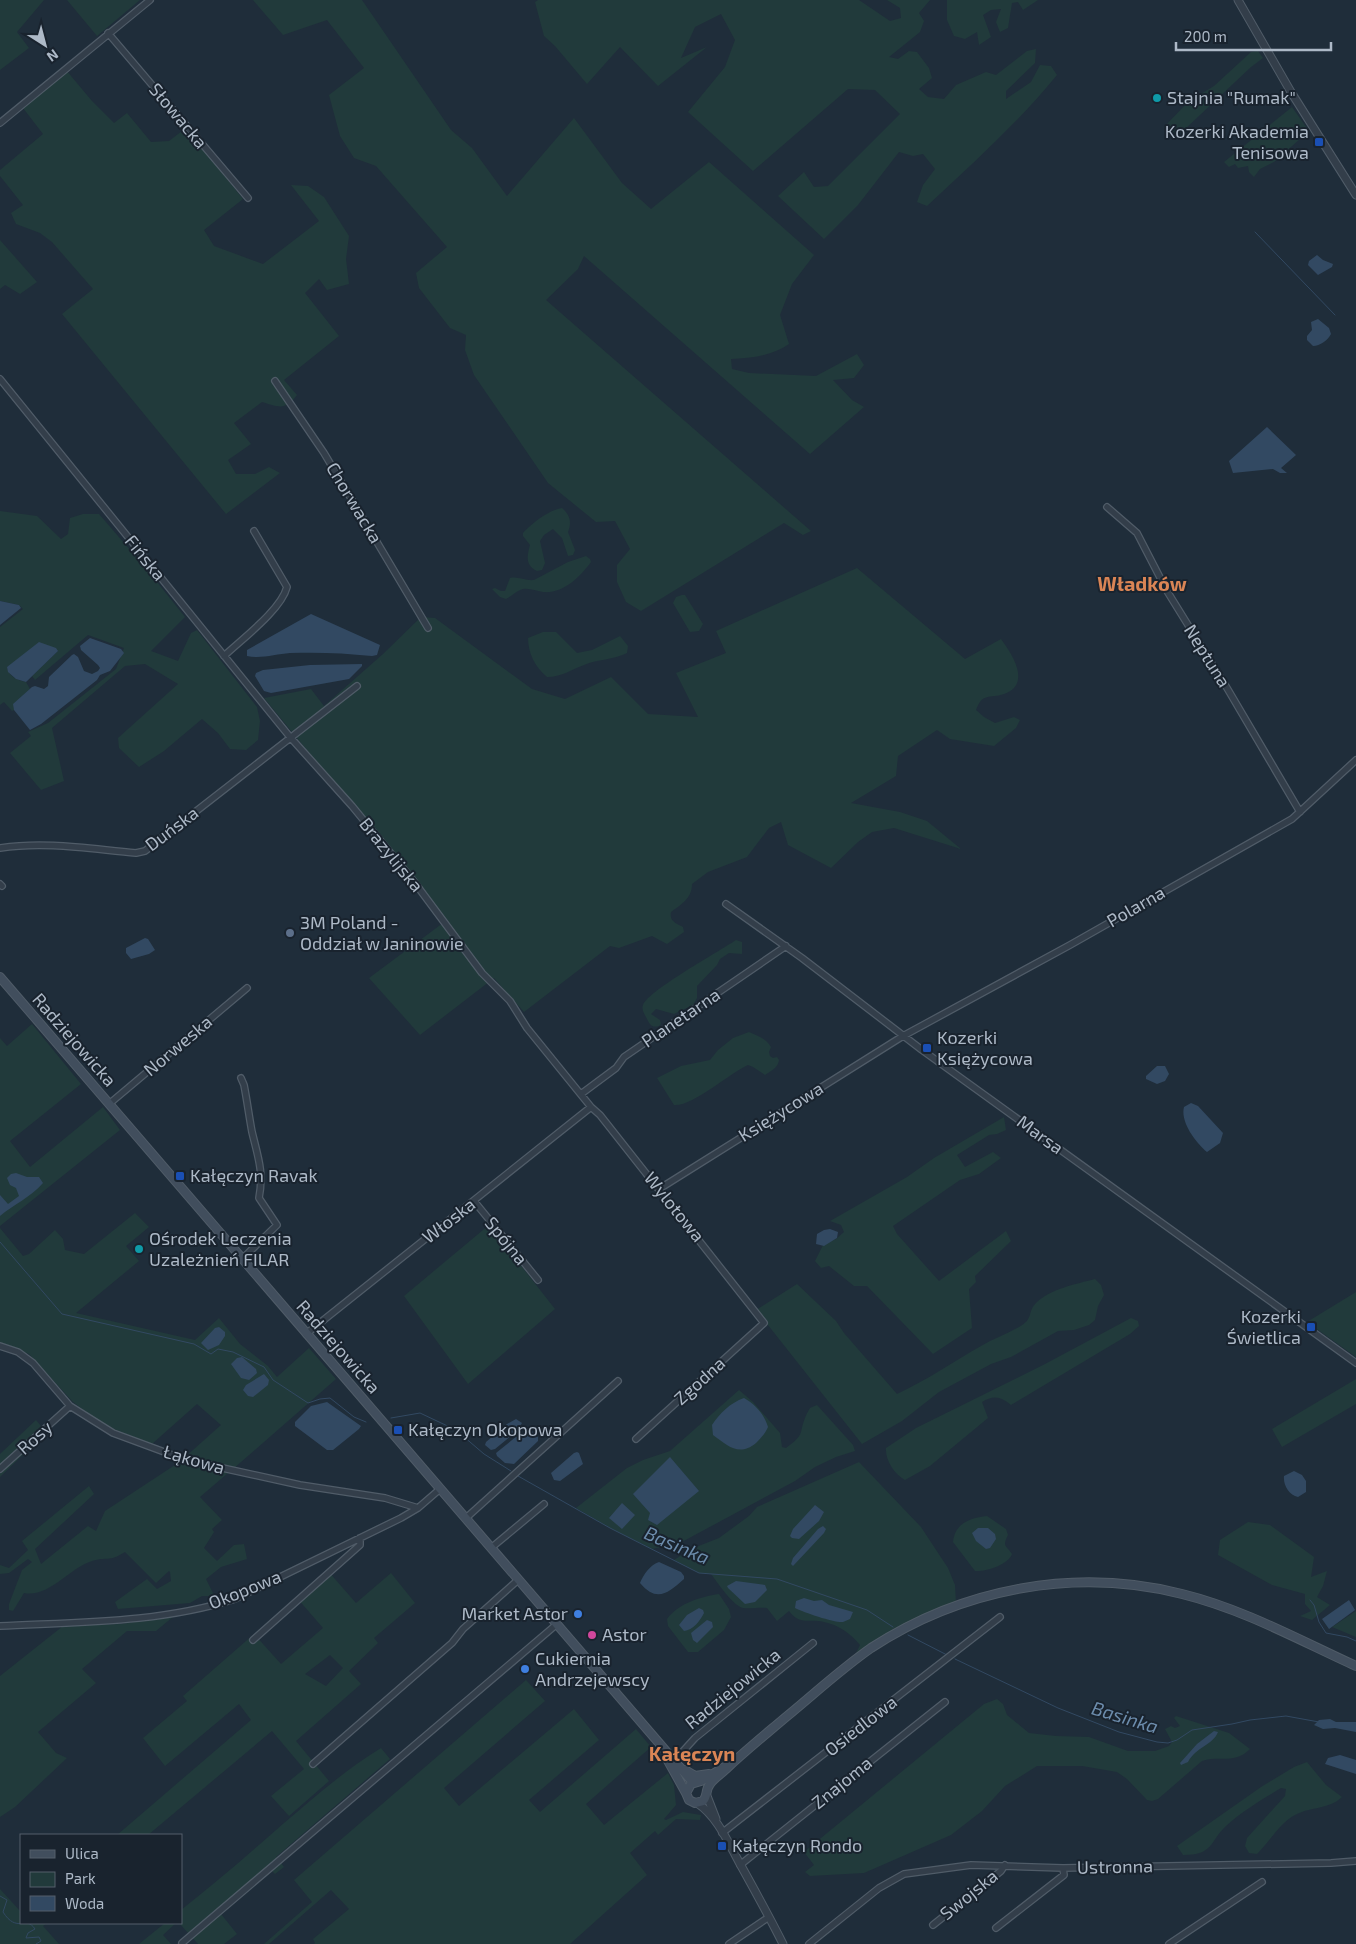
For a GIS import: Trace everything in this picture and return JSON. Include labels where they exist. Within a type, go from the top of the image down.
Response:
[{"type":"main road","name":"Radziejowicka","points":[[0,977],[690,1779],[697,1782]]},
{"type":"main road","points":[[733,1762],[689,1786],[686,1792],[689,1800],[697,1803],[703,1801],[710,1784],[733,1762],[834,1677],[883,1641],[926,1618],[953,1607],[993,1594],[1035,1586],[1078,1582],[1119,1584],[1184,1594],[1214,1603],[1250,1618],[1356,1666]]},
{"type":"main road","name":"Radziejowicka","points":[[653,1736],[686,1792]]},
{"type":"main road","points":[[674,1760],[688,1773],[695,1776],[705,1775],[720,1769]]},
{"type":"main road","points":[[697,1782],[705,1786],[707,1793]]},
{"type":"street","points":[[0,123],[150,0]]},
{"type":"street","points":[[1238,0],[1291,92],[1356,195]]},
{"type":"street","name":"Słowacka","points":[[108,33],[248,198]]},
{"type":"street","name":"Fińska","points":[[0,379],[290,737]]},
{"type":"street","name":"Chorwacka","points":[[275,381],[324,453],[428,628]]},
{"type":"street","name":"Neptuna","points":[[1107,507],[1137,533],[1167,592],[1227,688],[1300,812]]},
{"type":"street","points":[[224,656],[261,622],[284,597],[287,587],[254,531]]},
{"type":"street","name":"Duńska","points":[[0,848],[57,845],[141,852],[150,847],[357,686]]},
{"type":"street","name":"Brazylijska","points":[[290,737],[352,806],[406,872],[482,973],[510,1000],[527,1028],[581,1094]]},
{"type":"street","name":"Polarna","points":[[903,1036],[1070,945],[1283,825],[1300,812],[1356,760]]},
{"type":"street","name":"Marsa","points":[[726,904],[786,946],[903,1036],[1356,1363]]},
{"type":"street","name":"Planetarna","points":[[581,1094],[616,1068],[624,1057],[786,946]]},
{"type":"street","name":"Norweska","points":[[109,1104],[247,988]]},
{"type":"street","name":"Księżycowa","points":[[659,1189],[903,1036]]},
{"type":"street","points":[[241,1078],[261,1165],[262,1178],[259,1198],[277,1225],[242,1259]]},
{"type":"street","name":"Wylotowa","points":[[581,1094],[600,1115],[764,1323]]},
{"type":"street","name":"Włoska","points":[[306,1334],[591,1107]]},
{"type":"street","name":"Spójna","points":[[474,1201],[538,1280]]},
{"type":"street","name":"Zgodna","points":[[636,1439],[764,1323]]},
{"type":"street","name":"Łąkowa","points":[[0,1346],[18,1352],[33,1364],[70,1406],[113,1433],[186,1460],[300,1485],[384,1498],[418,1508]]},
{"type":"street","points":[[466,1518],[618,1381]]},
{"type":"street","name":"Rosy","points":[[0,1469],[70,1406]]},
{"type":"street","name":"Okopowa","points":[[0,1626],[113,1621],[215,1605],[235,1599],[418,1508],[440,1489]]},
{"type":"street","points":[[491,1548],[544,1504]]},
{"type":"street","points":[[252,1640],[360,1545],[360,1538]]},
{"type":"street","points":[[313,1764],[452,1643],[463,1628],[518,1580]]},
{"type":"street","name":"Osiedlowa","points":[[721,1831],[1000,1617]]},
{"type":"street","points":[[182,1943],[557,1624]]},
{"type":"street","name":"Radziejowicka","points":[[674,1760],[696,1738],[813,1643]]},
{"type":"street","name":"Znajoma","points":[[740,1864],[945,1702]]},
{"type":"street","points":[[707,1793],[721,1831]]},
{"type":"street","points":[[697,1803],[706,1811],[721,1831],[770,1917],[783,1944]]},
{"type":"street","name":"Ustronna","points":[[809,1944],[879,1888],[904,1874],[970,1865],[1063,1868],[1330,1864],[1356,1861]]},
{"type":"street","name":"Swojska","points":[[933,1924],[1001,1871],[1005,1865]]},
{"type":"street","points":[[996,1928],[1064,1875],[1063,1868]]},
{"type":"street","points":[[1169,1944],[1262,1882]]},
{"type":"street","points":[[729,1944],[770,1917]]},
{"type":"green space","points":[[0,0],[44,0],[17,32],[29,48],[0,70]]},
{"type":"green space","points":[[67,0],[140,0],[97,36]]},
{"type":"green space","points":[[253,0],[362,0],[451,130],[472,148],[507,196],[574,118],[622,183],[651,209],[709,162],[814,255],[792,284],[780,315],[789,344],[768,354],[731,359],[732,369],[749,373],[816,376],[857,354],[864,365],[854,378],[833,380],[852,400],[864,407],[810,454],[584,256],[578,269],[546,300],[811,531],[803,535],[784,523],[641,611],[626,602],[617,582],[617,565],[630,549],[615,521],[596,522],[548,483],[474,375],[465,350],[466,335],[450,328],[419,288],[416,273],[447,247],[376,166],[354,158],[340,136],[329,95],[364,68],[327,20],[283,35]]},
{"type":"green space","points":[[538,0],[859,0],[890,21],[901,18],[900,8],[887,0],[930,0],[919,13],[924,21],[920,32],[889,57],[898,59],[909,51],[917,52],[929,68],[932,78],[919,89],[928,97],[944,99],[956,85],[986,72],[996,75],[1027,51],[1036,49],[1035,63],[1006,91],[1006,99],[1031,82],[1040,65],[1051,66],[1057,75],[1011,126],[927,206],[917,202],[923,185],[935,169],[923,154],[913,156],[899,152],[858,205],[824,239],[778,196],[804,172],[814,187],[828,186],[900,114],[875,90],[848,89],[753,171],[688,112],[725,67],[735,40],[721,14],[695,27],[681,58],[707,47],[658,86],[620,47],[587,84],[555,46],[544,36],[535,2]]},
{"type":"green space","points":[[947,0],[1038,0],[1023,10],[1018,2],[1012,3],[1008,28],[1000,32],[996,22],[1001,9],[991,10],[983,15],[991,37],[979,45],[977,32],[965,39],[954,36],[947,20]]},
{"type":"green space","points":[[1258,51],[1263,58],[1183,131],[1176,136],[1168,134],[1164,127],[1189,101],[1214,86],[1251,52]]},
{"type":"green space","points":[[66,70],[92,101],[114,123],[127,113],[151,142],[169,141],[186,128],[243,199],[204,230],[214,246],[263,264],[319,221],[291,185],[308,186],[324,197],[349,236],[346,259],[349,284],[327,290],[319,279],[305,293],[339,336],[284,380],[297,395],[289,404],[277,406],[262,402],[234,423],[251,444],[228,460],[236,474],[255,474],[269,467],[280,473],[226,514],[62,314],[93,289],[52,242],[40,233],[16,224],[11,213],[23,205],[0,176],[0,170],[43,134],[23,108]]},
{"type":"green space","points":[[1292,107],[1309,131],[1274,162],[1260,169],[1254,177],[1249,172],[1248,166],[1238,168],[1235,164],[1229,167],[1224,162]]},
{"type":"green space","points":[[0,240],[37,282],[20,294],[5,285],[0,289]]},
{"type":"green space","points":[[562,508],[570,519],[568,532],[575,550],[573,555],[568,556],[562,538],[553,529],[544,535],[540,541],[545,563],[542,570],[537,571],[530,566],[528,556],[530,545],[523,536],[523,533],[541,518],[552,511]]},
{"type":"green space","points":[[0,511],[37,516],[61,539],[68,534],[70,518],[83,514],[99,514],[185,617],[151,651],[178,661],[191,633],[197,630],[257,707],[260,721],[258,740],[246,750],[230,749],[218,733],[202,719],[164,751],[139,767],[119,748],[118,738],[178,684],[145,664],[125,666],[52,728],[64,781],[41,790],[10,753],[31,736],[28,732],[48,723],[116,669],[124,648],[88,635],[35,680],[32,676],[58,651],[7,667],[12,676],[26,682],[30,689],[14,704],[14,710],[12,711],[4,702],[0,705],[0,627],[23,609],[19,605],[0,601]]},
{"type":"green space","points":[[586,556],[591,562],[587,568],[576,579],[557,590],[543,592],[523,589],[506,599],[500,597],[492,589],[505,591],[510,578],[534,580],[568,562]]},
{"type":"green space","points":[[857,568],[965,659],[1001,639],[1017,668],[1017,683],[1012,689],[1004,694],[984,698],[976,710],[995,723],[1014,717],[1020,720],[1016,728],[994,746],[950,739],[937,730],[898,756],[896,776],[851,803],[900,812],[927,821],[961,849],[894,828],[872,832],[858,842],[831,868],[788,845],[781,822],[769,828],[747,857],[708,872],[692,884],[688,897],[671,912],[672,920],[683,927],[684,932],[667,944],[652,936],[619,948],[610,946],[524,1012],[494,978],[420,1035],[369,978],[447,920],[264,698],[311,689],[324,706],[383,654],[421,617],[435,618],[532,689],[565,699],[611,677],[648,714],[698,717],[676,673],[726,653],[716,631]]},
{"type":"green space","points":[[685,595],[703,624],[699,631],[690,632],[673,603],[676,597]]},
{"type":"green space","points":[[543,632],[556,632],[577,653],[592,650],[620,636],[628,646],[627,653],[589,663],[562,675],[547,677],[533,659],[528,644],[528,638]]},
{"type":"green space","points":[[736,940],[742,942],[742,954],[729,953],[720,959],[717,965],[697,986],[697,998],[693,1005],[674,1014],[656,1009],[651,1014],[660,1020],[661,1024],[655,1027],[650,1024],[642,1009],[648,998],[671,981]]},
{"type":"green space","points":[[32,1024],[81,1084],[10,1141],[30,1167],[103,1107],[120,1130],[0,1226],[0,1038],[7,1046]]},
{"type":"green space","points":[[749,1032],[767,1041],[771,1047],[770,1056],[773,1058],[777,1057],[779,1060],[774,1069],[765,1075],[748,1065],[691,1101],[674,1105],[657,1078],[681,1066],[710,1060],[718,1050],[733,1038]]},
{"type":"green space","points":[[1004,1117],[1006,1130],[989,1135],[957,1155],[965,1167],[993,1152],[1001,1158],[979,1174],[960,1180],[893,1226],[897,1234],[939,1281],[1006,1231],[1011,1241],[975,1276],[976,1282],[969,1289],[972,1328],[933,1354],[867,1286],[854,1286],[829,1266],[821,1268],[815,1261],[823,1245],[836,1239],[844,1232],[841,1225],[830,1221],[907,1177],[934,1158]]},
{"type":"green space","points":[[135,1213],[149,1227],[126,1246],[139,1261],[76,1313],[195,1340],[219,1318],[240,1344],[268,1366],[277,1377],[309,1348],[336,1379],[233,1469],[184,1458],[221,1425],[197,1404],[152,1444],[116,1430],[94,1418],[73,1402],[29,1354],[0,1343],[0,1228],[23,1256],[29,1254],[55,1230],[63,1239],[65,1250],[84,1254]]},
{"type":"green space","points":[[489,1225],[555,1309],[468,1384],[404,1296]]},
{"type":"green space","points":[[1095,1279],[1101,1285],[1104,1295],[1098,1306],[1095,1320],[1089,1325],[1074,1330],[1058,1331],[1011,1357],[991,1364],[939,1392],[902,1421],[862,1444],[756,1310],[797,1284],[836,1321],[844,1333],[897,1394],[986,1343],[1024,1324],[1029,1318],[1033,1306],[1048,1294]]},
{"type":"green space","points":[[1356,1292],[1356,1357],[1307,1322]]},
{"type":"green space","points":[[1131,1318],[1138,1321],[1139,1326],[1130,1334],[1011,1405],[997,1398],[990,1398],[982,1402],[988,1418],[930,1466],[905,1480],[891,1466],[886,1448],[916,1428],[1045,1364]]},
{"type":"green space","points":[[1356,1379],[1356,1404],[1282,1447],[1272,1429]]},
{"type":"green space","points":[[739,1390],[753,1402],[780,1433],[782,1447],[786,1448],[797,1439],[810,1408],[817,1405],[853,1445],[855,1451],[815,1467],[795,1481],[680,1543],[652,1549],[576,1508],[627,1468],[643,1460],[670,1451]]},
{"type":"green space","points":[[36,1420],[41,1426],[34,1444],[0,1477],[0,1454]]},
{"type":"green space","points":[[181,1461],[228,1473],[200,1497],[222,1520],[212,1529],[214,1532],[204,1548],[217,1561],[234,1545],[244,1544],[247,1559],[221,1567],[206,1579],[213,1593],[218,1596],[202,1596],[190,1603],[118,1609],[115,1602],[147,1579],[157,1589],[171,1581],[169,1571],[156,1583],[125,1552],[115,1557],[92,1561],[83,1565],[42,1591],[24,1593],[13,1611],[9,1610],[9,1604],[22,1570],[32,1562],[28,1559],[9,1573],[0,1574],[0,1565],[9,1568],[28,1550],[22,1541],[89,1486],[94,1494],[35,1549],[41,1564],[88,1526],[96,1531],[105,1511]]},
{"type":"green space","points":[[859,1462],[921,1527],[948,1568],[955,1585],[956,1603],[882,1638],[856,1653],[860,1645],[853,1637],[840,1628],[829,1623],[801,1620],[793,1616],[789,1611],[777,1621],[767,1608],[743,1608],[730,1598],[711,1574],[699,1573],[674,1560],[691,1549],[719,1538],[749,1516],[757,1507]]},
{"type":"green space","points":[[987,1516],[1006,1529],[1008,1535],[1005,1544],[1012,1554],[1010,1558],[996,1567],[975,1571],[953,1542],[954,1536],[964,1523],[975,1518]]},
{"type":"green space","points":[[1248,1522],[1270,1525],[1314,1557],[1311,1577],[1327,1571],[1323,1586],[1317,1597],[1330,1605],[1312,1620],[1300,1616],[1311,1611],[1305,1604],[1305,1594],[1272,1585],[1218,1555],[1220,1540]]},
{"type":"green space","points":[[328,1571],[356,1603],[391,1573],[415,1603],[374,1638],[378,1643],[349,1671],[361,1684],[296,1741],[329,1781],[289,1816],[271,1796],[304,1769],[272,1731],[149,1834],[118,1834],[251,1720],[239,1704],[165,1766],[143,1738],[187,1701],[183,1696],[254,1634],[281,1664],[323,1628],[297,1598]],"holes":[[[330,1655],[343,1668],[326,1686],[305,1674]]]},
{"type":"green space","points":[[719,1594],[729,1609],[731,1617],[724,1630],[698,1652],[688,1652],[668,1626],[667,1619],[672,1613],[690,1602]]},
{"type":"green space","points":[[1356,1611],[1356,1637],[1332,1627]]},
{"type":"green space","points":[[174,1616],[156,1631],[127,1631],[82,1669],[96,1683],[38,1732],[56,1753],[67,1758],[15,1807],[0,1817],[0,1676],[63,1626],[121,1624]]},
{"type":"green space","points":[[526,1680],[545,1701],[444,1788],[459,1806],[574,1709],[599,1740],[529,1800],[540,1812],[636,1729],[651,1747],[586,1804],[604,1825],[668,1773],[674,1785],[676,1805],[664,1819],[666,1820],[683,1812],[701,1815],[700,1820],[676,1819],[658,1835],[655,1831],[630,1853],[647,1875],[570,1944],[314,1944],[313,1939],[349,1909],[331,1890],[269,1944],[264,1944],[312,1902],[294,1880]]},
{"type":"green space","points":[[997,1699],[1003,1704],[1007,1715],[1029,1733],[1089,1737],[1128,1751],[1155,1751],[1169,1746],[1172,1742],[1165,1729],[1171,1726],[1175,1728],[1180,1726],[1174,1718],[1176,1716],[1229,1733],[1250,1749],[1238,1757],[1202,1761],[1158,1799],[1152,1801],[1147,1800],[1127,1779],[1117,1772],[1082,1766],[1037,1766],[1005,1786],[982,1811],[951,1835],[864,1873],[810,1876],[805,1872],[814,1865],[804,1852],[984,1704]]},
{"type":"green space","points":[[381,1748],[390,1759],[276,1857],[284,1867],[275,1874],[272,1871],[221,1914],[237,1934],[224,1944],[198,1944],[180,1924],[182,1924],[182,1909],[355,1765]]},
{"type":"green space","points":[[1307,1762],[1326,1785],[1342,1797],[1331,1804],[1301,1812],[1290,1818],[1257,1854],[1249,1853],[1245,1846],[1247,1838],[1285,1796],[1286,1789],[1281,1788],[1253,1805],[1232,1821],[1206,1850],[1200,1853],[1183,1855],[1177,1846],[1261,1787],[1294,1767]]},
{"type":"green space","points":[[0,1889],[20,1911],[20,1924],[46,1924],[43,1926],[59,1944],[0,1944]]},
{"type":"green space","points":[[164,1924],[175,1924],[163,1935],[171,1944],[139,1944]]},
{"type":"water","points":[[1317,255],[1333,264],[1332,267],[1318,275],[1308,265],[1309,261]]},
{"type":"water","points":[[1318,319],[1329,328],[1331,334],[1324,342],[1313,346],[1307,340],[1307,336],[1312,330],[1311,322]]},
{"type":"water","points":[[1267,427],[1296,455],[1281,468],[1287,473],[1280,473],[1273,469],[1233,473],[1229,461]]},
{"type":"water","points":[[0,601],[19,605],[21,608],[0,625]]},
{"type":"water","points":[[311,614],[380,645],[377,655],[290,653],[258,657],[247,656],[247,650]]},
{"type":"water","points":[[90,638],[121,649],[124,653],[110,671],[100,675],[97,680],[41,724],[30,730],[14,710],[13,704],[32,687],[44,689],[48,686],[49,677],[74,654],[78,657],[84,671],[92,674],[98,671],[100,668],[98,665],[81,650],[80,646]]},
{"type":"water","points":[[39,642],[56,648],[58,651],[26,682],[16,679],[8,672],[7,667]]},
{"type":"water","points":[[362,664],[349,679],[271,693],[264,691],[255,676],[256,673],[263,670],[310,665]]},
{"type":"water","points":[[145,938],[148,939],[155,950],[149,954],[131,959],[126,953],[126,948]]},
{"type":"water","points":[[1157,1066],[1165,1066],[1169,1074],[1165,1081],[1157,1084],[1146,1079],[1146,1076]]},
{"type":"water","points":[[1191,1103],[1198,1106],[1223,1133],[1220,1143],[1207,1152],[1194,1138],[1184,1119],[1184,1107]]},
{"type":"water","points":[[16,1173],[27,1177],[39,1177],[43,1183],[33,1193],[0,1216],[0,1195],[8,1204],[19,1196],[16,1188],[10,1185],[7,1178],[11,1174]]},
{"type":"water","points":[[830,1229],[838,1232],[837,1238],[824,1246],[816,1244],[817,1234]]},
{"type":"water","points":[[219,1327],[225,1332],[225,1336],[219,1345],[208,1350],[201,1343],[215,1328]]},
{"type":"water","points":[[242,1357],[256,1369],[257,1373],[249,1380],[241,1378],[231,1364],[237,1358]]},
{"type":"water","points":[[264,1374],[269,1380],[268,1385],[253,1397],[248,1396],[243,1390],[246,1385]]},
{"type":"water","points":[[744,1398],[759,1410],[768,1427],[756,1443],[739,1450],[729,1446],[713,1435],[712,1425],[726,1409]]},
{"type":"water","points":[[327,1402],[361,1426],[333,1450],[327,1450],[295,1426],[295,1422],[311,1406]]},
{"type":"water","points":[[516,1419],[522,1423],[517,1431],[495,1449],[491,1450],[485,1445],[507,1424]]},
{"type":"water","points":[[531,1430],[538,1437],[538,1441],[514,1464],[505,1463],[497,1456],[496,1453],[517,1436]]},
{"type":"water","points":[[577,1452],[583,1464],[560,1481],[554,1480],[551,1473]]},
{"type":"water","points":[[670,1457],[699,1491],[657,1525],[648,1520],[650,1513],[633,1494]]},
{"type":"water","points":[[1294,1471],[1302,1475],[1306,1481],[1306,1492],[1298,1497],[1289,1492],[1284,1479],[1284,1476]]},
{"type":"water","points":[[622,1503],[635,1515],[622,1529],[609,1518]]},
{"type":"water","points":[[815,1505],[824,1512],[819,1521],[799,1539],[792,1538],[790,1536],[793,1529]]},
{"type":"water","points":[[823,1526],[826,1529],[824,1533],[793,1566],[791,1564],[793,1558],[818,1529]]},
{"type":"water","points":[[978,1528],[988,1528],[995,1534],[996,1539],[990,1548],[986,1549],[976,1541],[972,1533]]},
{"type":"water","points":[[659,1562],[681,1572],[684,1576],[684,1579],[673,1588],[662,1594],[652,1593],[640,1583],[648,1570]]},
{"type":"water","points":[[736,1581],[765,1585],[767,1590],[755,1602],[745,1604],[727,1586]]},
{"type":"water","points":[[804,1598],[814,1601],[822,1600],[829,1605],[853,1612],[850,1619],[843,1622],[812,1615],[795,1608],[796,1601]]},
{"type":"water","points":[[1349,1600],[1355,1610],[1329,1629],[1322,1619]]},
{"type":"water","points":[[699,1608],[704,1613],[693,1627],[684,1631],[679,1625],[687,1615]]},
{"type":"water","points":[[707,1620],[712,1622],[713,1627],[697,1643],[693,1640],[691,1633]]},
{"type":"water","points":[[1330,1719],[1336,1722],[1356,1722],[1356,1732],[1335,1728],[1323,1729],[1314,1725],[1319,1720]]},
{"type":"water","points":[[1214,1731],[1218,1732],[1216,1736],[1195,1753],[1188,1762],[1181,1765],[1180,1763],[1197,1744]]},
{"type":"water","points":[[1340,1755],[1356,1760],[1356,1774],[1325,1764],[1328,1758]]},
{"type":"waterway","points":[[1255,232],[1335,315]]},
{"type":"waterway","points":[[0,1242],[62,1314],[194,1344],[211,1354],[218,1349],[233,1352],[264,1367],[273,1380],[308,1403],[330,1398],[354,1417],[366,1422]]},
{"type":"waterway","points":[[391,1418],[420,1413],[456,1430],[484,1454],[511,1471]]},
{"type":"waterway","name":"Basinka","points":[[518,1476],[610,1528],[699,1573],[777,1579],[867,1610],[893,1627]]},
{"type":"waterway","points":[[1310,1600],[1326,1633],[1347,1637],[1356,1641]]},
{"type":"waterway","points":[[908,1635],[947,1655]]},
{"type":"waterway","name":"Basinka","points":[[955,1659],[1058,1708],[1119,1732],[1157,1742],[1168,1743],[1177,1740],[1192,1730],[1250,1720],[1286,1716],[1319,1722]]},
{"type":"waterway","points":[[0,1896],[7,1900],[3,1912],[13,1922],[20,1923]]},
{"type":"waterway","points":[[28,1924],[32,1925],[35,1929],[28,1933],[26,1938],[39,1937],[41,1941],[36,1944]]},
{"type":"place","name":"Stajnia \"Rumak\"","points":[[1157,98]]},
{"type":"place","name":"Kozerki Akademia Tenisowa","points":[[1319,142]]},
{"type":"place","name":"3M Poland - Oddział w Janinowie","points":[[290,933]]},
{"type":"place","name":"Kozerki Księżycowa","points":[[927,1048]]},
{"type":"place","name":"Kałęczyn Ravak","points":[[180,1176]]},
{"type":"place","name":"Ośrodek Leczenia Uzależnień FILAR","points":[[139,1249]]},
{"type":"place","name":"Kozerki Świetlica","points":[[1311,1327]]},
{"type":"place","name":"Kałęczyn Okopowa","points":[[398,1430]]},
{"type":"place","name":"Market Astor","points":[[578,1614]]},
{"type":"place","name":"Astor","points":[[592,1635]]},
{"type":"place","name":"Cukiernia Andrzejewscy","points":[[525,1669]]},
{"type":"place","name":"Kałęczyn Rondo","points":[[722,1846]]},
{"type":"district","name":"Władków","points":[[1142,584]]},
{"type":"district","name":"Kałęczyn","points":[[692,1754]]}]
